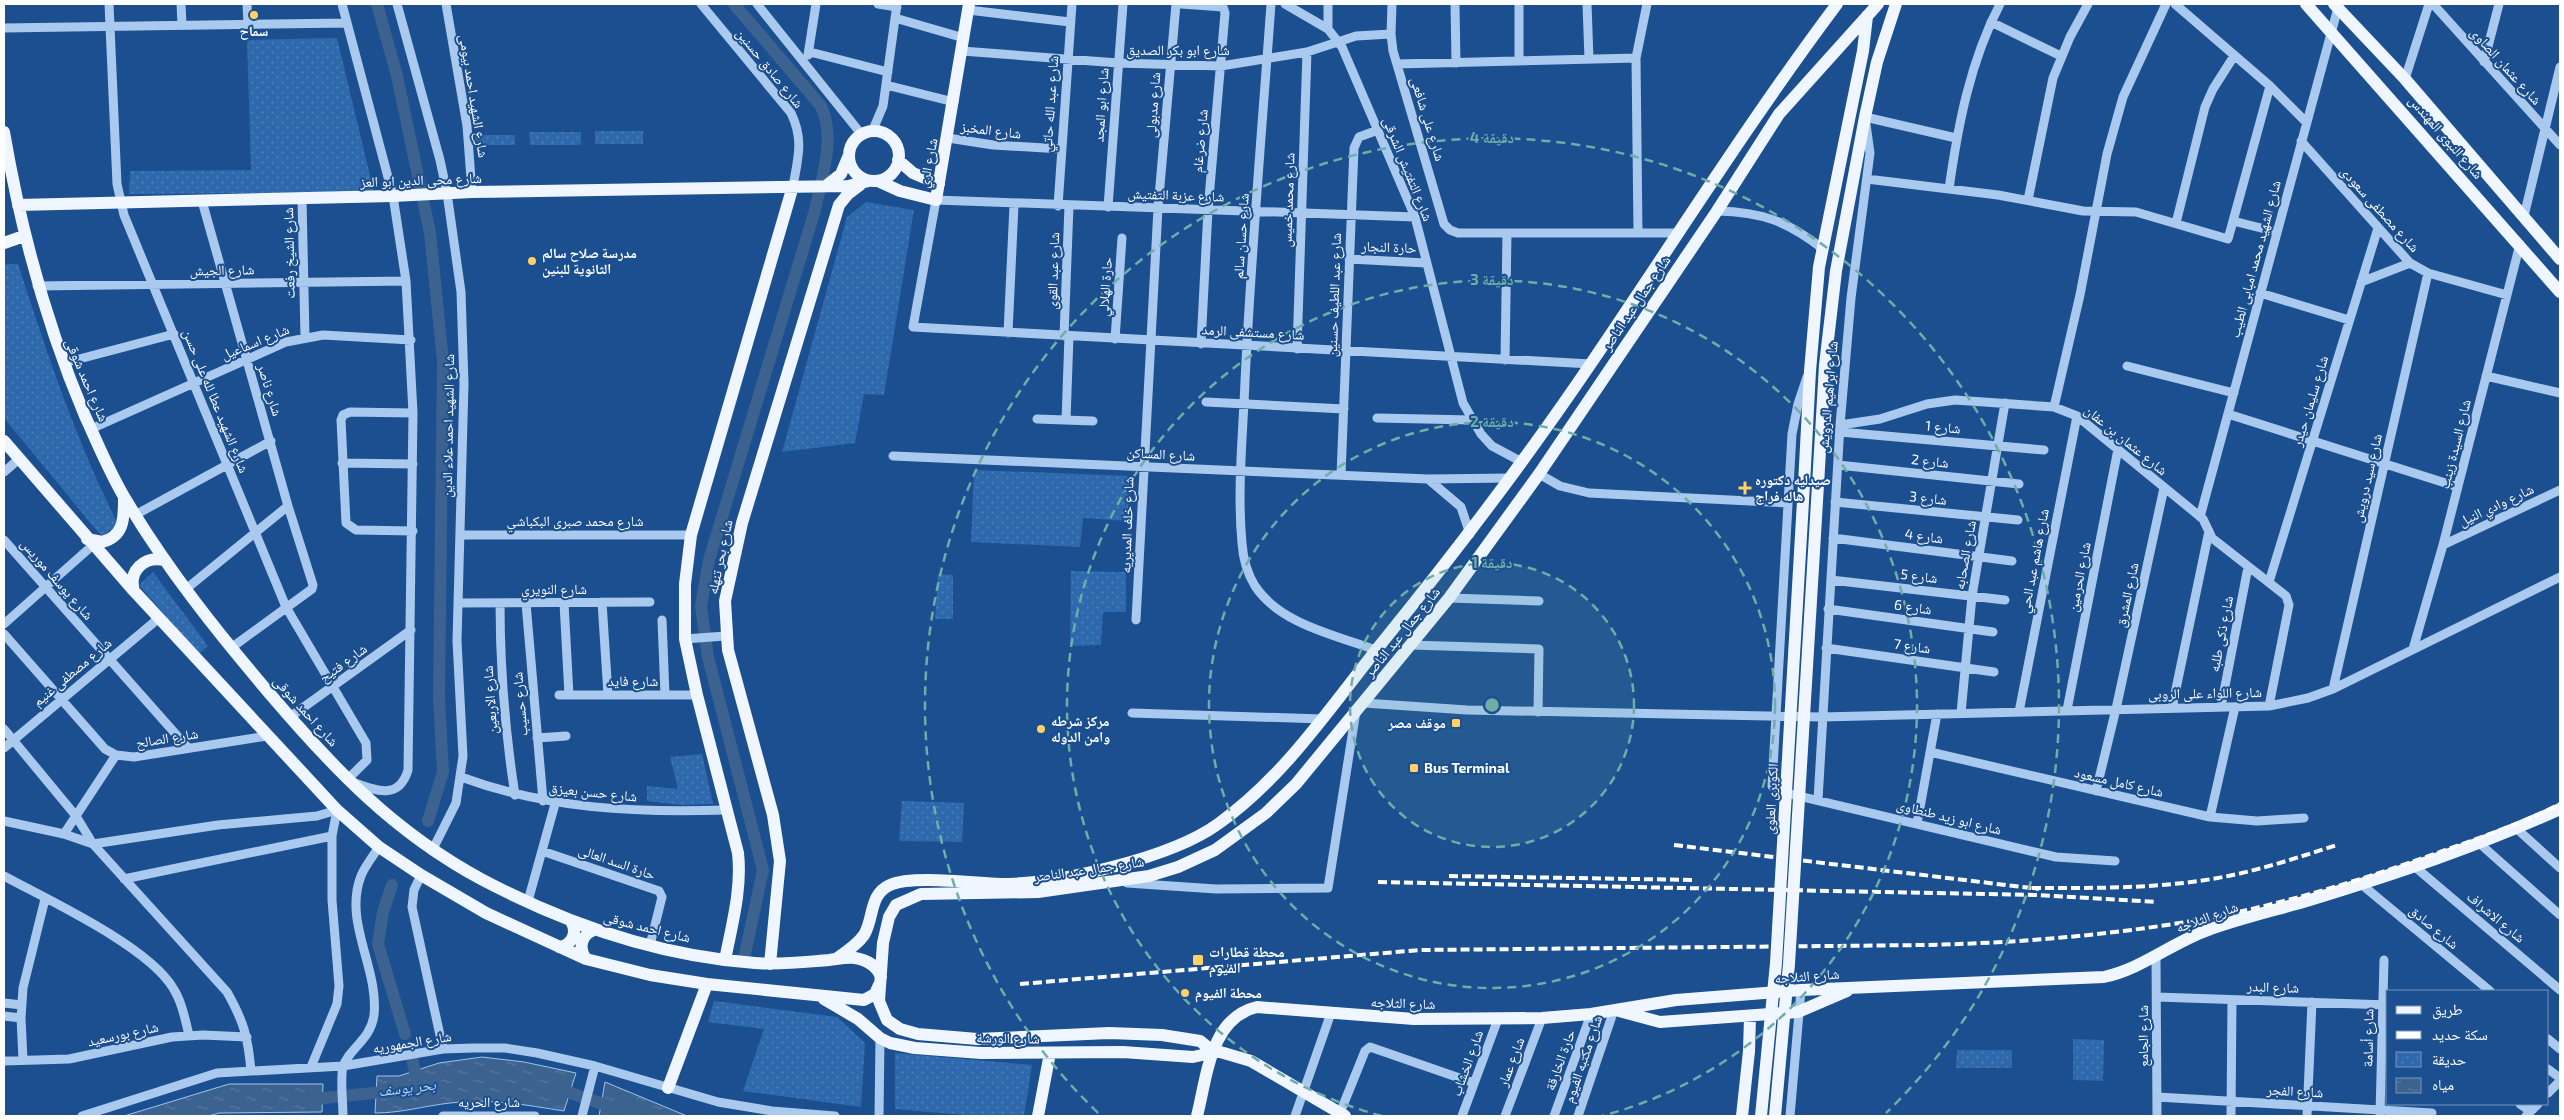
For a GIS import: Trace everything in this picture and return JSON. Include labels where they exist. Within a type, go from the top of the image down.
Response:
[{"type":"main road","name":"شارع جمال عبد الناصر","points":[[888,886],[908,881],[1022,883],[1095,870],[1137,860],[1167,850],[1202,834],[1267,784],[1323,719],[1470,534],[1591,364],[1786,73],[1837,4]]},
{"type":"main road","name":"شارع ابراهيم الدرويش","points":[[1804,484],[1814,309],[1823,249],[1863,51],[1869,4]]},
{"type":"main road","name":"شارع جمال عبد الناصر","points":[[896,905],[921,894],[1022,893],[1117,882],[1149,876],[1178,867],[1214,850],[1248,828],[1296,784],[1449,598],[1539,474],[1717,211],[1779,114],[1878,4]]},
{"type":"main road","name":"شارع ابراهيم الدرويش","points":[[1818,485],[1828,336],[1842,237],[1865,117],[1878,62],[1896,4]]},
{"type":"main road","name":"شارع النبوى المهندس","points":[[2306,4],[2520,244],[2560,292]]},
{"type":"main road","name":"شارع النبوى المهندس","points":[[2337,5],[2404,79],[2560,259]]},
{"type":"main road","name":"شارع الري","points":[[936,200],[954,102],[968,7]]},
{"type":"main road","name":"شارع احمد شوقى","points":[[4,132],[5,151],[37,286],[64,363],[91,428],[124,498],[164,560],[231,648],[290,717],[348,780],[393,821],[432,851],[482,879],[594,930],[650,945],[725,960],[770,964],[852,957],[866,961],[878,970],[880,981]]},
{"type":"main road","points":[[839,205],[834,194],[826,186],[841,174],[849,156],[850,147],[867,133],[879,132],[892,140],[898,153],[898,160],[891,174],[873,181]]},
{"type":"main road","points":[[849,156],[854,172],[900,191],[936,200]]},
{"type":"main road","points":[[898,160],[913,173],[939,184]]},
{"type":"main road","name":"شارع محى الدين ابو العز","points":[[18,205],[409,196],[472,192],[848,186],[873,181]]},
{"type":"main road","name":"شارع بحر تنهله","points":[[770,964],[779,883],[778,843],[773,815],[721,636],[725,601],[738,540],[839,205],[855,188],[873,181]]},
{"type":"main road","name":"شارع بحر تنهله","points":[[725,960],[738,892],[740,868],[697,695],[685,584],[691,535],[793,186]]},
{"type":"main road","points":[[4,243],[24,236]]},
{"type":"main road","points":[[4,442],[134,592],[215,676],[267,736],[337,810],[379,846],[421,875],[486,913],[586,959],[650,974],[707,984],[864,1000],[875,994],[880,981],[886,925],[896,905],[888,886],[878,895],[867,931],[860,941],[836,959]]},
{"type":"main road","name":"الكوبرى العلوى","points":[[1761,1116],[1776,963],[1804,484]]},
{"type":"main road","name":"الكوبرى العلوى","points":[[1775,1116],[1789,964],[1818,485]]},
{"type":"main road","points":[[90,542],[102,542],[118,534],[123,523],[124,498]]},
{"type":"main road","points":[[134,592],[132,579],[142,563],[152,559],[164,560]]},
{"type":"main road","name":"شارع الثلاجه","points":[[1197,1116],[1212,1050],[1227,1025],[1236,1015],[1249,1009],[1272,1006],[1414,1020],[1542,1018],[1591,1014],[1676,1000],[1801,990],[2104,977],[2128,971],[2207,930],[2361,884],[2414,866],[2517,829],[2560,809]]},
{"type":"main road","points":[[559,947],[566,945],[572,939],[575,930],[572,921]]},
{"type":"main road","points":[[586,959],[582,951],[582,942],[586,934],[594,930]]},
{"type":"main road","name":"شارع الورشة","points":[[880,981],[879,1001],[882,1013],[893,1025],[908,1032],[976,1040],[1135,1033],[1200,1041],[1212,1050],[1242,1057],[1305,1091],[1342,1115]]},
{"type":"main road","points":[[668,1088],[707,984]]},
{"type":"main road","name":"شارع الثلاجه","points":[[1614,1010],[1660,1022],[1750,1017],[1798,1012],[1853,988]]},
{"type":"main road","name":"شارع الورشة","points":[[820,997],[846,1011],[880,1038],[901,1046],[953,1052],[1124,1052],[1193,1057],[1212,1050]]},
{"type":"main road","points":[[1742,1116],[1749,1051],[1750,1017]]},
{"type":"main road","points":[[1038,1116],[1050,1053]]},
{"type":"street","name":"شارع الشهيد عطا لله على حسن","points":[[109,4],[117,184],[120,203],[254,534],[286,607],[368,749],[364,765],[348,780]]},
{"type":"street","points":[[181,4],[182,25]]},
{"type":"street","points":[[247,4],[248,24]]},
{"type":"street","points":[[342,4],[393,196],[406,282],[411,340],[413,413],[411,630],[406,777],[397,787],[385,791],[348,780]]},
{"type":"street","name":"شارع الشهيد احمد علاء الدين","points":[[397,4],[447,193],[461,301],[464,384],[458,604],[458,681],[463,756],[456,803],[432,851]]},
{"type":"street","name":"شارع الشهيد احمد بيومى","points":[[446,4],[466,126],[472,192]]},
{"type":"street","name":"شارع صادق حسنين","points":[[701,4],[790,113],[797,126],[800,139],[793,186]]},
{"type":"street","points":[[757,4],[804,62],[867,133],[882,110],[896,18],[897,6],[878,4]]},
{"type":"street","points":[[804,62],[810,52],[816,4]]},
{"type":"street","name":"شارع عبد الله حاتي","points":[[1058,206],[1072,4]]},
{"type":"street","name":"شارع ابو المجد","points":[[1108,207],[1123,4]]},
{"type":"street","name":"شارع مدبولى","points":[[1151,341],[1158,208],[1169,66],[1176,4]]},
{"type":"street","name":"شارع ضرغام","points":[[1181,4],[1223,7],[1225,13],[1208,210],[1201,344]]},
{"type":"street","name":"شارع حسان سالم","points":[[1271,4],[1246,346],[1241,471],[1243,557],[1248,572],[1263,597],[1287,616],[1376,650]]},
{"type":"street","points":[[1284,4],[1328,29],[1328,4]]},
{"type":"street","name":"شارع على شافعى","points":[[1392,4],[1390,34],[1397,64],[1444,224],[1450,230],[1458,233],[1507,233]]},
{"type":"street","points":[[1455,4],[1456,63]]},
{"type":"street","points":[[1518,4],[1519,61]]},
{"type":"street","points":[[1587,4],[1589,59]]},
{"type":"street","points":[[1638,233],[1636,58],[1647,4]]},
{"type":"street","points":[[1949,189],[1956,138],[1975,62],[2000,4]]},
{"type":"street","points":[[2028,200],[2046,100],[2061,56],[2088,4]]},
{"type":"street","points":[[2054,407],[2097,212],[2107,154],[2123,97],[2166,4]]},
{"type":"street","points":[[2175,4],[2270,86],[2306,122]]},
{"type":"street","points":[[2404,79],[2431,4]]},
{"type":"street","name":"شارع عثمان الصاوى","points":[[2431,4],[2560,146]]},
{"type":"street","points":[[2484,62],[2499,4]]},
{"type":"street","name":"شارع الشهيد محمد امبابى الطيب","points":[[2200,517],[2337,5]]},
{"type":"street","points":[[968,7],[1070,22]]},
{"type":"street","name":"شارع ابو بكر الصديق","points":[[896,18],[963,44],[1067,60],[1169,66],[1221,66],[1267,60],[1307,52],[1356,36],[1390,34]]},
{"type":"street","points":[[1991,22],[2061,56]]},
{"type":"street","points":[[4,28],[347,23]]},
{"type":"street","name":"شارع التفتيش الشرقى","points":[[1328,29],[1338,41],[1415,218],[1458,390],[1472,420],[1492,446],[1522,462]]},
{"type":"street","points":[[810,52],[888,72]]},
{"type":"street","name":"شارع محمد خميس","points":[[1297,349],[1307,52]]},
{"type":"street","points":[[2176,223],[2205,107],[2213,89],[2234,56]]},
{"type":"street","points":[[1397,64],[1636,58]]},
{"type":"street","points":[[2524,216],[2560,67]]},
{"type":"street","points":[[886,85],[954,102]]},
{"type":"street","points":[[1867,179],[2028,200],[2097,212],[2136,212],[2228,239],[2270,86]]},
{"type":"street","points":[[1865,117],[1956,138]]},
{"type":"street","name":"شارع ابراهيم الدرويش","points":[[1818,800],[1840,429],[1852,298],[1870,153],[1865,117]]},
{"type":"street","name":"شارع عبد اللطيف حسنين","points":[[1342,476],[1354,145],[1359,137],[1378,130]]},
{"type":"street","name":"شارع المخبز","points":[[948,138],[993,145],[1061,149]]},
{"type":"street","name":"شارع مصطفى سعودى","points":[[2302,141],[2410,263],[2428,273],[2507,295]]},
{"type":"street","name":"شارع الشيخ رفعت","points":[[302,199],[305,337]]},
{"type":"street","name":"شارع عزبة التفتيش","points":[[936,200],[1415,218]]},
{"type":"street","name":"شارع الري","points":[[913,327],[936,200]]},
{"type":"street","name":"شارع ناصر","points":[[202,201],[246,359],[271,440],[288,506],[313,587],[286,607]]},
{"type":"street","points":[[1008,333],[1014,204]]},
{"type":"street","name":"شارع عبد القوى","points":[[1066,420],[1069,206]]},
{"type":"street","points":[[1717,211],[1746,212],[1774,218],[1800,231],[1823,249]]},
{"type":"street","points":[[2233,221],[2277,232]]},
{"type":"street","name":"شارع سليمان حيدر","points":[[2269,582],[2378,228]]},
{"type":"street","points":[[1506,360],[1507,233],[1678,233]]},
{"type":"street","name":"حارة الهلالي","points":[[1115,339],[1122,238]]},
{"type":"street","name":"شارع السيدة زينب","points":[[2413,649],[2443,545],[2520,244]]},
{"type":"street","name":"حارة النجار","points":[[1349,260],[1426,263]]},
{"type":"street","points":[[2361,282],[2410,263]]},
{"type":"street","name":"شارع سيد درويش","points":[[2333,689],[2428,273]]},
{"type":"street","name":"شارع الجيش","points":[[37,286],[406,282]]},
{"type":"street","points":[[2260,293],[2350,320]]},
{"type":"street","name":"شارع مستشفى الرمد","points":[[913,327],[1591,364]]},
{"type":"street","points":[[64,363],[174,334]]},
{"type":"street","name":"شارع اسماعيل","points":[[91,428],[286,342],[323,335],[411,340]]},
{"type":"street","name":"شارع خلف المديريه","points":[[1136,620],[1151,341]]},
{"type":"street","points":[[2127,366],[2234,393]]},
{"type":"street","name":"شارع ابراهيم الدرويش","points":[[1777,791],[1771,783],[1794,424],[1810,371]]},
{"type":"street","points":[[2486,376],[2560,393]]},
{"type":"street","name":"شارع عثمان بن عفان","points":[[1840,429],[1941,401],[2054,407],[2077,416],[2200,517],[2216,541],[2286,596],[2289,605],[2269,706]]},
{"type":"street","points":[[1206,402],[1344,409]]},
{"type":"street","name":"شارع الصحابه","points":[[1961,713],[1972,596],[2005,403]]},
{"type":"street","points":[[412,531],[356,530],[348,526],[344,520],[341,420],[346,412],[413,413]]},
{"type":"street","points":[[2228,414],[2458,487]]},
{"type":"street","name":"شارع هاشم عبد الحي","points":[[2019,712],[2077,416]]},
{"type":"street","points":[[1038,418],[1093,421]]},
{"type":"street","points":[[1377,418],[1472,420]]},
{"type":"street","name":"شارع 1","points":[[1840,429],[2044,450]]},
{"type":"street","points":[[135,515],[227,466],[271,440]]},
{"type":"street","name":"شارع الحرمين","points":[[2067,710],[2118,449]]},
{"type":"street","name":"شارع المساكن","points":[[893,456],[1342,476],[1428,479],[1510,478]]},
{"type":"street","points":[[4,472],[19,459]]},
{"type":"street","points":[[342,463],[413,464]]},
{"type":"street","name":"شارع 2","points":[[1838,465],[2019,484]]},
{"type":"street","points":[[1539,474],[1560,486],[1589,493],[1788,503]]},
{"type":"street","points":[[1428,479],[1461,507],[1470,534]]},
{"type":"street","name":"شارع المشرق","points":[[2096,791],[2116,709],[2164,488]]},
{"type":"street","name":"شارع وادي النيل","points":[[2443,545],[2560,490]]},
{"type":"street","name":"شارع 3","points":[[1835,502],[2018,520]]},
{"type":"street","points":[[186,589],[288,506]]},
{"type":"street","points":[[2172,708],[2208,531]]},
{"type":"street","name":"شارع محمد صبرى البكباشي","points":[[460,534],[691,535]]},
{"type":"street","name":"شارع 4","points":[[1833,538],[2012,561]]},
{"type":"street","name":"شارع يوسف موريس","points":[[4,540],[188,748]]},
{"type":"street","points":[[4,624],[90,542]]},
{"type":"street","name":"شارع ذكى طلبه","points":[[2221,707],[2248,567]]},
{"type":"street","name":"شارع اللواء على الروبى","points":[[1360,707],[1822,717],[2269,706],[2302,700],[2333,689],[2560,577]]},
{"type":"street","name":"شارع 5","points":[[1831,580],[2005,600]]},
{"type":"street","points":[[1449,598],[1539,600]]},
{"type":"street","points":[[602,602],[608,695]]},
{"type":"street","name":"شارع النويري","points":[[458,604],[650,602]]},
{"type":"street","name":"شارع الاربعين","points":[[500,603],[500,668],[504,722],[515,795]]},
{"type":"street","name":"شارع حسيب","points":[[526,603],[544,801]]},
{"type":"street","points":[[564,603],[569,695]]},
{"type":"street","points":[[231,648],[286,607]]},
{"type":"street","name":"شارع 6","points":[[1828,609],[1993,632]]},
{"type":"street","name":"شارع مصطفى غنيم","points":[[4,748],[158,618]]},
{"type":"street","points":[[662,620],[665,695]]},
{"type":"street","name":"شارع فتيح","points":[[290,717],[411,630]]},
{"type":"street","points":[[4,634],[105,749],[116,755],[64,834]]},
{"type":"street","points":[[691,638],[721,636]]},
{"type":"street","points":[[1410,645],[1538,649],[1538,712]]},
{"type":"street","name":"شارع 7","points":[[1826,648],[1994,672]]},
{"type":"street","name":"شارع فايد","points":[[559,695],[697,695]]},
{"type":"street","points":[[2210,817],[2235,706]]},
{"type":"street","points":[[1117,882],[1216,889],[1328,888],[1331,883],[1360,707]]},
{"type":"street","points":[[1132,713],[1323,719]]},
{"type":"street","points":[[1917,824],[1937,714]]},
{"type":"street","points":[[4,729],[76,816],[93,844],[227,992],[239,1013],[248,1036],[251,1071]]},
{"type":"street","name":"شارع الصالح","points":[[116,755],[134,757],[267,736]]},
{"type":"street","points":[[537,738],[566,736]]},
{"type":"street","name":"شارع كامل مسعود","points":[[1930,752],[2210,817],[2257,821],[2304,818]]},
{"type":"street","name":"شارع حسن بعيزق","points":[[461,777],[515,795],[555,804],[640,811],[726,810]]},
{"type":"street","name":"شارع ابو زيد طنطاوى","points":[[1777,791],[2056,858],[2115,861]]},
{"type":"street","points":[[528,901],[555,804]]},
{"type":"street","points":[[4,821],[64,834],[93,844],[218,826],[317,816],[337,810],[332,836],[332,900],[339,986],[337,1004],[311,1067]]},
{"type":"street","points":[[2517,829],[2560,868]]},
{"type":"street","points":[[124,879],[332,836]]},
{"type":"street","points":[[2479,843],[2560,915]]},
{"type":"street","points":[[343,1116],[343,1066],[370,1029],[374,1017],[373,990],[359,931],[356,903],[361,876],[379,846]]},
{"type":"street","name":"حارة السد العالى","points":[[542,851],[659,891],[662,897],[650,945]]},
{"type":"street","name":"شارع الاشراف","points":[[2414,866],[2560,990]]},
{"type":"street","points":[[421,875],[414,890],[412,907],[443,1049]]},
{"type":"street","points":[[4,876],[116,939],[158,971],[172,986],[180,1000],[189,1035]]},
{"type":"street","name":"شارع صادق","points":[[2361,884],[2489,990]]},
{"type":"street","points":[[24,1060],[22,1005],[27,972],[45,898]]},
{"type":"street","name":"شارع الجامع","points":[[2156,956],[2157,1116]]},
{"type":"street","name":"شارع أسامة","points":[[2380,1113],[2385,1005],[2384,960]]},
{"type":"street","points":[[1790,1116],[1801,990]]},
{"type":"street","name":"شارع البدر","points":[[2157,997],[2385,1005]]},
{"type":"street","points":[[2231,1116],[2232,1000]]},
{"type":"street","points":[[2307,1116],[2312,1002]]},
{"type":"street","points":[[4,1003],[22,1005]]},
{"type":"street","name":"شارع مكتبه الفيوم","points":[[1578,1116],[1614,1010]]},
{"type":"street","points":[[1295,1116],[1331,1013]]},
{"type":"street","name":"حارة الخارقة","points":[[1554,1116],[1591,1014]]},
{"type":"street","points":[[4,1016],[21,1018]]},
{"type":"street","name":"شارع عمار","points":[[1505,1116],[1542,1018]]},
{"type":"street","name":"شارع الخشاب","points":[[1462,1116],[1498,1019]]},
{"type":"street","name":"شارع بورسعيد","points":[[4,1061],[76,1058],[189,1035],[248,1036]]},
{"type":"street","points":[[879,1116],[880,1038]]},
{"type":"street","points":[[2549,1040],[2560,1049]]},
{"type":"street","name":"شارع الجمهوريه","points":[[82,1116],[217,1074],[343,1066],[443,1049],[505,1048],[595,1066],[668,1088],[732,1104],[835,1116]]},
{"type":"street","points":[[1342,1115],[1364,1051],[1368,1048],[1375,1048],[1474,1083]]},
{"type":"street","points":[[582,1116],[595,1066]]},
{"type":"street","points":[[2549,1070],[2560,1079],[2549,1092]]},
{"type":"street","name":"شارع الفجر","points":[[2157,1097],[2308,1106],[2380,1113],[2432,1111]]},
{"type":"street","points":[[2528,1114],[2537,1105]]},
{"type":"street","name":"شارع الحريه","points":[[443,1116],[531,1116]]},
{"type":"green space","points":[[337,38],[374,192],[129,194],[130,171],[251,170],[247,40]]},
{"type":"green space","points":[[595,131],[643,131],[643,144],[595,144]]},
{"type":"green space","points":[[529,132],[581,132],[581,145],[530,145]]},
{"type":"green space","points":[[474,135],[515,135],[515,145],[474,145]]},
{"type":"green space","points":[[866,202],[914,210],[884,395],[864,394],[855,443],[782,452],[847,217]]},
{"type":"green space","points":[[6,264],[18,264],[51,363],[76,429],[118,524],[102,537],[4,418],[4,267]]},
{"type":"green space","points":[[974,470],[1131,476],[1127,521],[1083,518],[1080,547],[971,542]]},
{"type":"green space","points":[[1071,571],[1126,572],[1126,612],[1103,612],[1101,645],[1070,646]]},
{"type":"green space","points":[[153,572],[208,646],[199,654],[139,585]]},
{"type":"green space","points":[[938,574],[953,575],[953,619],[935,619]]},
{"type":"green space","points":[[702,754],[713,804],[681,805],[647,801],[647,786],[678,789],[670,757]]},
{"type":"green space","points":[[902,801],[964,803],[962,842],[899,841]]},
{"type":"green space","points":[[714,1001],[837,1017],[865,1043],[861,1107],[743,1091],[764,1029],[708,1022]]},
{"type":"green space","points":[[2073,1039],[2104,1040],[2103,1081],[2073,1080]]},
{"type":"green space","points":[[1957,1050],[2012,1050],[2012,1068],[1956,1068]]},
{"type":"green space","points":[[895,1053],[1032,1065],[1024,1116],[976,1116],[895,1109]]},
{"type":"water","points":[[482,1057],[524,1062],[576,1073],[564,1111],[479,1101],[375,1113],[377,1076],[399,1076],[439,1063]]},
{"type":"water","points":[[605,1082],[687,1116],[599,1116]]},
{"type":"water","points":[[229,1084],[323,1084],[322,1112],[219,1113],[208,1116],[124,1116]]},
{"type":"waterway","points":[[377,4],[397,76],[430,233],[443,361],[439,697],[443,772],[428,821]]},
{"type":"waterway","points":[[734,4],[821,106],[825,118],[828,144],[815,210],[709,560],[701,606],[708,657],[763,870],[745,954]]},
{"type":"waterway","points":[[392,885],[383,912],[378,944],[405,1034]]},
{"type":"waterway","points":[[412,1059],[418,1085]]},
{"type":"waterway","name":"بحر يوسف","points":[[556,1088],[638,1116]]},
{"type":"waterway","name":"بحر يوسف","points":[[305,1100],[392,1091]]},
{"type":"railway","points":[[1020,984],[1420,950],[1927,945],[2025,941],[2089,935],[2186,922],[2281,902],[2376,874],[2468,842],[2560,804]]},
{"type":"railway","points":[[1674,845],[2039,889]]},
{"type":"railway","points":[[2032,888],[2128,887],[2199,881],[2252,871],[2337,845]]},
{"type":"railway","points":[[1449,876],[1696,880]]},
{"type":"railway","points":[[1378,882],[2038,895],[2156,902]]},
{"type":"place","name":"سماح","points":[[254,15]]},
{"type":"place","name":"مدرسة صلاح سالم الثانوية للبنين","points":[[532,261]]},
{"type":"place","name":"صيدليه دكتوره هاله فراج","points":[[1745,488]]},
{"type":"place","name":"موقف مصر","points":[[1456,723]]},
{"type":"place","name":"مركز شرطه وامن الدوله","points":[[1041,729]]},
{"type":"place","name":"Bus Terminal","points":[[1414,768]]},
{"type":"place","name":"محطة قطارات الفيوم","points":[[1198,960]]},
{"type":"place","name":"محطة الفيوم","points":[[1185,993]]}]
